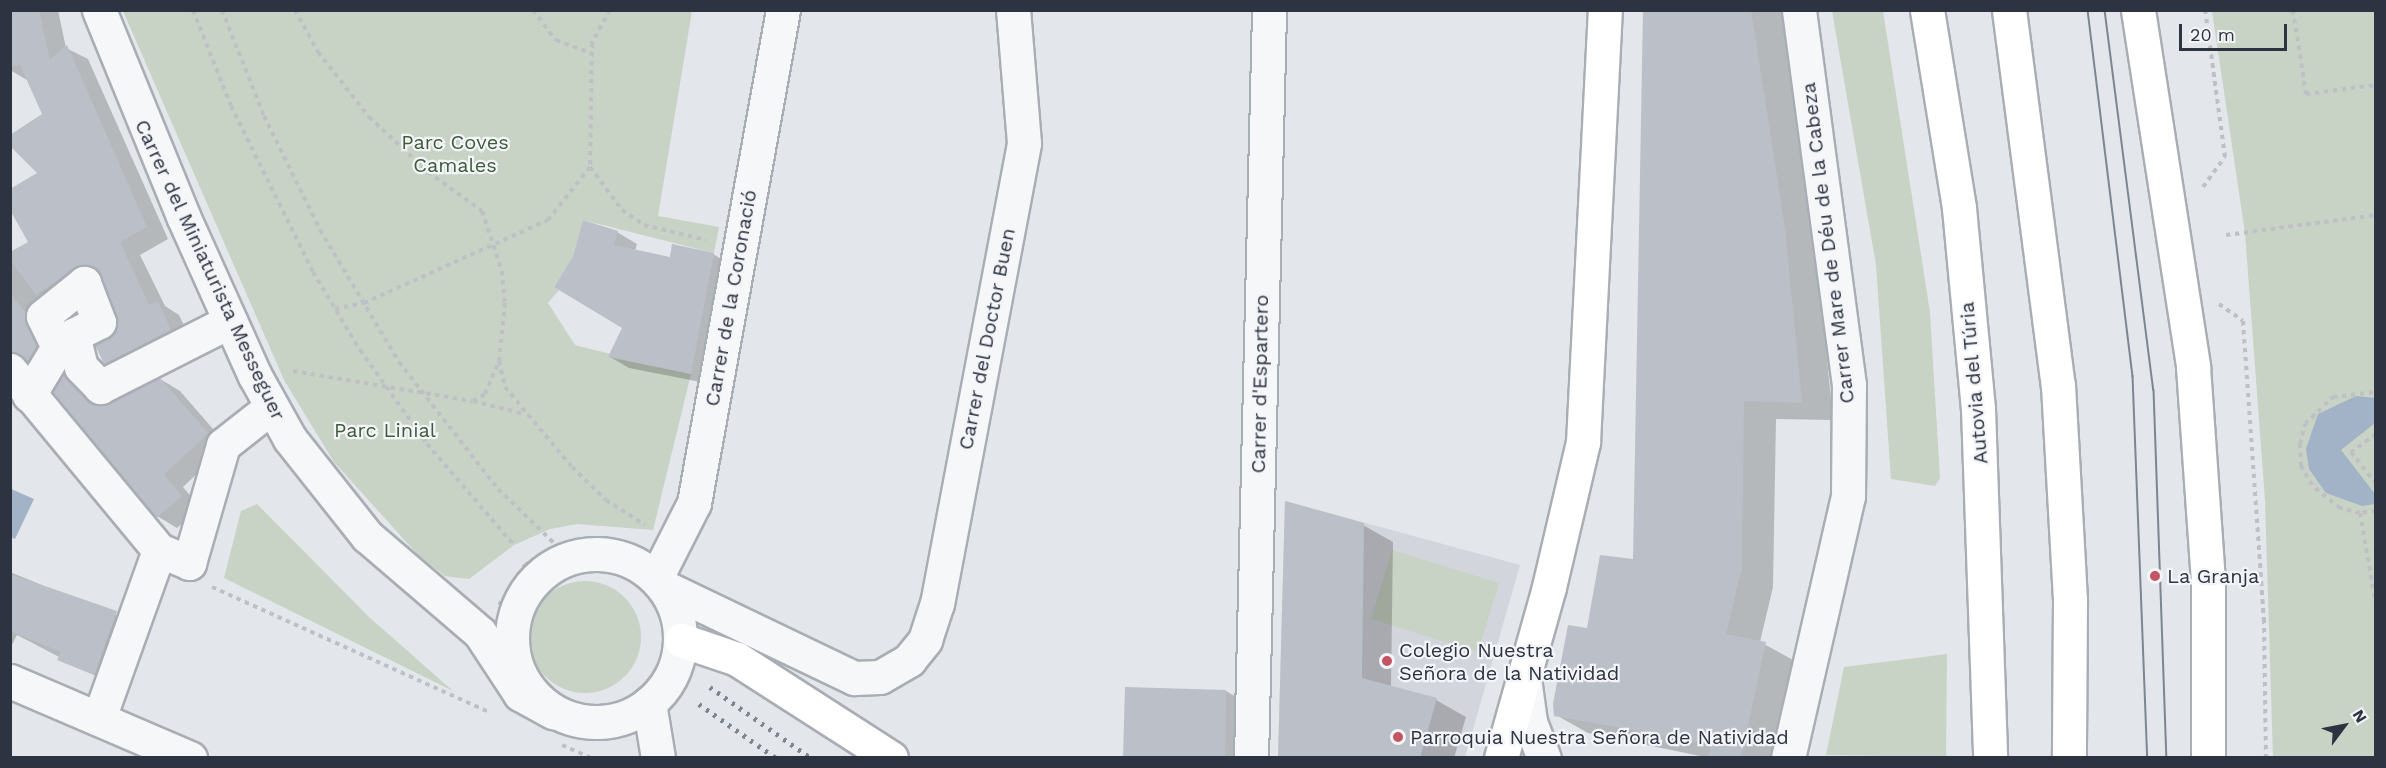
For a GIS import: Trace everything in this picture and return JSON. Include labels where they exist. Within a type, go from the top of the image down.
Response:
[{"type":"main road","points":[[1501,758],[1524,678],[1583,442],[1605,10]]},
{"type":"main road","name":"Autovia del Túria","points":[[1927,10],[1959,208],[1978,409],[1990,758]]},
{"type":"main road","points":[[2009,10],[2058,385],[2070,602],[2069,758]]},
{"type":"main road","points":[[2138,10],[2193,367],[2208,582],[2208,758]]},
{"type":"main road","points":[[681,640],[737,659],[891,758]]},
{"type":"street","name":"Carrer del Miniaturista Messeguer","points":[[99,10],[130,97],[270,408],[312,471],[367,536],[489,645],[520,694],[556,727]]},
{"type":"street","name":"Carrer de la Coronació","points":[[660,582],[694,503],[783,10]]},
{"type":"street","name":"Carrer del Doctor Buen","points":[[660,582],[854,678],[880,677],[909,660],[925,640],[937,604],[1024,143],[1013,10]]},
{"type":"street","name":"Carrer d'Espartero","points":[[1251,758],[1269,10]]},
{"type":"street","name":"Carrer Mare de Déu de la Cabeza","points":[[1788,758],[1848,496],[1849,385],[1799,10]]},
{"type":"street","points":[[230,321],[100,387],[81,367],[73,335],[99,321],[84,283],[43,316],[58,347],[20,382],[159,550],[189,563],[223,445],[270,408]]},
{"type":"street","points":[[99,718],[159,550]]},
{"type":"street","points":[[588,554],[614,556],[660,582],[676,611],[681,640],[675,669],[649,703],[610,722],[580,722],[556,727],[532,694],[512,646],[523,595],[548,570],[588,554]]},
{"type":"street","points":[[1524,678],[1530,722],[1544,758]]},
{"type":"street","points":[[10,681],[189,758]]},
{"type":"street","points":[[649,703],[658,758]]},
{"type":"street","points":[[610,722],[647,758]]},
{"type":"path","points":[[192,10],[231,106],[335,309],[383,386],[514,545]]},
{"type":"path","points":[[222,10],[264,116],[364,303],[421,393],[498,489],[558,547]]},
{"type":"path","points":[[296,10],[349,96],[428,172],[482,211],[494,244],[505,303],[499,361],[490,387],[472,401]]},
{"type":"path","points":[[533,10],[556,40],[592,54]]},
{"type":"path","points":[[335,309],[364,303],[548,220],[590,166],[592,54],[610,10]]},
{"type":"path","points":[[2205,10],[2225,157],[2216,168]]},
{"type":"path","points":[[2293,10],[2306,94],[2376,85]]},
{"type":"path","points":[[590,166],[622,210],[644,225],[740,248]]},
{"type":"path","points":[[2226,235],[2376,215]]},
{"type":"path","points":[[2234,315],[2243,321],[2264,619],[2266,758]]},
{"type":"path","points":[[499,361],[505,387],[524,415],[606,500],[653,530]]},
{"type":"path","points":[[289,370],[472,401],[524,415]]},
{"type":"path","points":[[2376,392],[2333,397],[2305,424],[2300,444],[2301,466],[2312,485],[2340,508],[2360,513],[2376,511]]},
{"type":"path","points":[[2376,434],[2351,452],[2376,484]]},
{"type":"path","points":[[2360,513],[2376,606]]},
{"type":"path","points":[[489,645],[495,614],[514,577],[558,547],[609,544],[652,561],[660,582]]},
{"type":"path","points":[[189,563],[211,586],[493,713]]},
{"type":"path","points":[[556,727],[591,758]]},
{"type":"shaded area","name":"Colegio Nuestra Señora de la Natividad","points":[[1285,501],[1520,565],[1465,757],[1278,758]]},
{"type":"green space","name":"Parc Coves Camales","points":[[123,11],[692,11],[658,216],[719,227],[714,253],[583,220],[573,256],[554,287],[559,290],[548,303],[575,345],[691,374],[653,530],[577,524],[550,529],[514,545],[469,579],[445,576],[419,556],[334,462],[284,380]]},
{"type":"green space","points":[[1832,11],[1883,11],[1930,312],[1940,478],[1935,486],[1891,479],[1876,265]]},
{"type":"green space","points":[[2212,11],[2375,11],[2375,757],[2273,757],[2265,500],[2245,233]]},
{"type":"green space","points":[[257,504],[369,617],[453,691],[224,578],[241,511]]},
{"type":"green space","points":[[1392,550],[1499,583],[1478,652],[1371,619]]},
{"type":"green space","points":[[585,581],[606,585],[624,598],[637,616],[641,637],[637,658],[624,676],[606,689],[585,693],[564,689],[546,676],[533,658],[529,637],[533,616],[546,598],[564,585]]},
{"type":"green space","points":[[1947,654],[1946,757],[1826,755],[1844,667]]},
{"type":"water","points":[[2356,396],[2375,398],[2375,423],[2341,450],[2375,494],[2375,504],[2362,506],[2326,493],[2309,469],[2306,449],[2318,414]]},
{"type":"water","points":[[11,489],[34,499],[15,539],[11,537]]},
{"type":"building","points":[[10,10],[39,10],[50,60],[67,45],[147,227],[120,242],[149,305],[158,301],[171,330],[104,364],[95,345],[114,333],[118,324],[97,269],[80,265],[36,295],[10,260],[10,252],[28,242],[10,210],[10,189],[37,173],[10,146],[10,135],[42,114],[20,65],[10,67]]},
{"type":"building","points":[[1643,10],[1751,10],[1785,228],[1802,403],[1744,401],[1742,568],[1726,634],[1766,642],[1741,758],[1708,758],[1711,744],[1554,716],[1553,704],[1568,625],[1587,628],[1600,555],[1633,559]]},
{"type":"building","points":[[583,220],[618,231],[614,245],[670,257],[672,244],[714,253],[691,374],[608,357],[622,328],[554,287],[573,256]]},
{"type":"building","points":[[10,293],[25,312],[37,346],[27,362],[10,352]]},
{"type":"building","points":[[64,374],[98,405],[160,378],[208,433],[164,475],[182,496],[156,518],[53,392]]},
{"type":"building","points":[[1285,501],[1364,523],[1362,678],[1437,698],[1420,758],[1278,758]]},
{"type":"building","points":[[10,574],[117,611],[94,675],[57,660],[61,652],[10,631]]},
{"type":"building","points":[[1125,687],[1226,690],[1225,758],[1123,758]]},
{"type":"tram line","points":[[2088,10],[2133,376],[2148,758]]},
{"type":"tram line","points":[[2105,10],[2154,390],[2167,758]]},
{"type":"railway","points":[[710,687],[811,758]]},
{"type":"railway","points":[[699,704],[776,758]]},
{"type":"place","name":"La Granja","points":[[2155,576]]},
{"type":"place","name":"Colegio Nuestra Señora de la Natividad","points":[[1387,661]]},
{"type":"place","name":"Parroquia Nuestra Señora de Natividad","points":[[1398,737]]},
{"type":"park label","name":"Parc Linial","points":[[385,430]]}]
